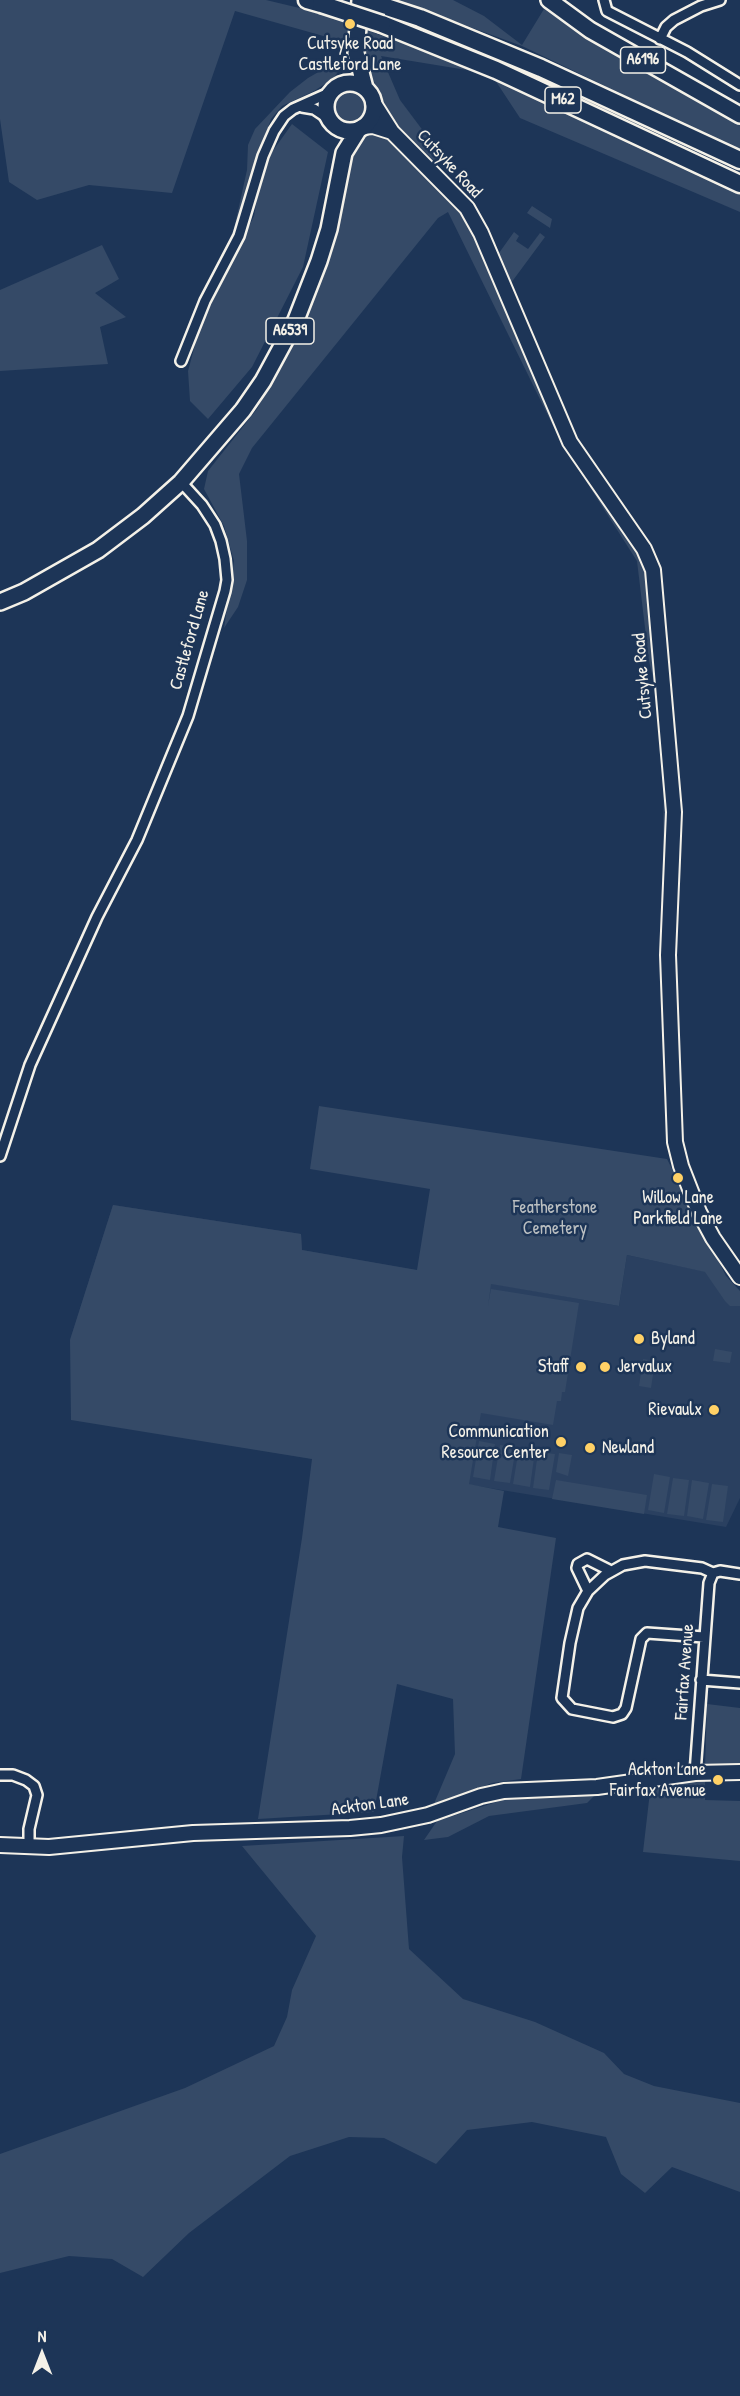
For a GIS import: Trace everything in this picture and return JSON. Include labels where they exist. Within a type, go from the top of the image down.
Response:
[{"type":"highway","name":"M62","points":[[365,0],[420,18],[541,68],[740,160]]},
{"type":"highway","name":"M62","points":[[314,2],[382,24],[516,79],[740,184]]},
{"type":"main road","name":"Cutsyke Road","points":[[333,89],[347,72],[356,53],[360,0]]},
{"type":"main road","name":"A6196","points":[[549,0],[590,30],[740,115]]},
{"type":"main road","name":"Cutsyke Road","points":[[356,53],[369,95],[392,132],[467,208],[481,233],[570,442],[644,549],[653,570],[674,812],[668,955],[675,1142],[681,1166],[699,1212],[713,1238],[740,1277]]},
{"type":"main road","points":[[331,122],[346,130],[360,128],[372,115],[369,95],[359,84],[351,83],[333,89],[326,106],[331,122],[344,153]]},
{"type":"main road","name":"Cutsyke Road","points":[[360,128],[373,126],[392,132]]},
{"type":"main road","name":"A6539","points":[[0,602],[24,592],[98,550],[143,516],[181,482],[243,410],[296,320],[329,229],[344,153],[360,128]]},
{"type":"main road","name":"Ackton Lane","points":[[0,1845],[29,1847],[202,1833],[303,1831],[381,1825],[428,1815],[492,1793],[597,1787],[695,1773],[740,1772]]},
{"type":"street","points":[[603,0],[607,11],[740,85]]},
{"type":"street","points":[[660,39],[666,27],[674,20],[701,6],[720,0]]},
{"type":"street","points":[[181,361],[205,301],[239,236],[263,156],[274,131],[284,116],[333,89]]},
{"type":"street","points":[[302,106],[314,109],[331,122]]},
{"type":"street","name":"Castleford Lane","points":[[0,1156],[30,1065],[97,916],[141,832],[188,716],[225,591],[227,580],[225,559],[215,525],[202,505],[181,482]]},
{"type":"street","points":[[588,1591],[577,1568],[578,1564],[587,1559],[611,1571]]},
{"type":"street","points":[[704,1637],[647,1633],[641,1639],[626,1708],[622,1714],[614,1717],[572,1709],[562,1698],[573,1624],[578,1608],[588,1591],[611,1571],[623,1565],[645,1561],[702,1568],[713,1573],[720,1570],[740,1574]]},
{"type":"street","name":"Fairfax Avenue","points":[[695,1773],[704,1637],[709,1583],[713,1573]]},
{"type":"street","points":[[702,1680],[740,1683]]},
{"type":"street","points":[[0,1775],[26,1780],[34,1786],[37,1795],[29,1829],[29,1847]]},
{"type":"shaded area","points":[[113,1205],[301,1234],[302,1250],[619,1306],[627,1255],[726,1276],[740,1293],[740,1498],[726,1527],[107,1425],[70,1340]]},
{"type":"green space","points":[[0,0],[266,0],[333,16],[332,19],[351,25],[348,43],[235,11],[172,193],[89,185],[37,200],[9,182],[0,119]]},
{"type":"green space","points":[[396,0],[453,0],[484,16],[522,45],[544,9],[601,47],[740,122],[740,151],[522,46]]},
{"type":"green space","points":[[363,29],[491,74],[381,56],[400,100],[439,152],[436,163],[401,130],[386,107],[366,65],[363,54]]},
{"type":"green space","points":[[341,59],[345,60],[334,78],[314,91],[282,106],[271,119],[259,153],[243,216],[208,286],[234,229],[247,170],[248,145],[255,129],[290,92],[308,78]]},
{"type":"green space","points":[[491,74],[740,192],[740,212],[520,118]]},
{"type":"green space","points":[[350,89],[362,94],[367,106],[362,118],[350,123],[338,118],[333,106],[338,94]]},
{"type":"green space","points":[[292,124],[328,152],[303,267],[252,367],[208,419],[190,401],[188,371],[199,330],[254,216],[259,187],[272,152]]},
{"type":"green space","points":[[383,130],[465,211],[572,451],[647,561],[671,814],[664,932],[662,932],[664,775],[657,694],[649,661],[637,561],[561,442],[448,212],[438,218],[252,448],[239,474],[247,541],[247,580],[238,607],[224,628],[234,561],[224,526],[204,489],[208,471],[257,409],[293,340],[350,158],[362,131]]},
{"type":"green space","points":[[532,206],[552,219],[550,228],[527,213]]},
{"type":"green space","points":[[514,232],[519,236],[516,241],[528,249],[540,233],[545,237],[511,283],[499,253]]},
{"type":"green space","points":[[102,245],[119,279],[95,293],[126,317],[100,327],[108,364],[0,371],[0,290]]},
{"type":"green space","name":"Featherstone Cemetery","points":[[319,1106],[667,1159],[726,1276],[740,1291],[740,1306],[730,1306],[705,1272],[627,1255],[619,1306],[491,1284],[488,1306],[491,1289],[579,1303],[565,1392],[562,1392],[561,1401],[557,1401],[553,1425],[481,1413],[469,1484],[504,1491],[498,1527],[556,1538],[521,1779],[492,1783],[433,1806],[455,1754],[453,1699],[397,1684],[374,1812],[258,1819],[302,1538],[312,1459],[71,1420],[70,1340],[113,1205],[301,1234],[302,1250],[417,1270],[430,1189],[310,1169]]},
{"type":"green space","points":[[715,1349],[732,1352],[730,1363],[713,1361]]},
{"type":"green space","points":[[643,1359],[655,1361],[651,1388],[639,1386]]},
{"type":"green space","points":[[479,1441],[495,1444],[490,1480],[473,1477]]},
{"type":"green space","points":[[500,1445],[516,1447],[510,1483],[494,1481]]},
{"type":"green space","points":[[519,1448],[535,1451],[530,1487],[513,1484]]},
{"type":"green space","points":[[538,1452],[555,1454],[549,1490],[533,1488]]},
{"type":"green space","points":[[559,1453],[572,1455],[568,1476],[556,1472]]},
{"type":"green space","points":[[654,1474],[670,1477],[664,1513],[648,1510]]},
{"type":"green space","points":[[673,1478],[689,1480],[684,1516],[667,1514]]},
{"type":"green space","points":[[556,1480],[647,1495],[644,1514],[552,1499]]},
{"type":"green space","points":[[692,1480],[709,1483],[703,1519],[687,1516]]},
{"type":"green space","points":[[712,1484],[728,1486],[723,1522],[706,1520]]},
{"type":"green space","points":[[707,1704],[740,1708],[740,1768],[705,1768]]},
{"type":"green space","points":[[705,1776],[705,1800],[740,1801],[740,1861],[643,1852],[651,1783]]},
{"type":"green space","points":[[600,1790],[587,1803],[489,1816],[448,1837],[424,1840],[437,1821],[506,1799]]},
{"type":"green space","points":[[404,1836],[402,1857],[409,1949],[463,1999],[535,2022],[604,2053],[624,2074],[654,2086],[740,2103],[740,2192],[672,2167],[645,2193],[621,2174],[606,2137],[532,2122],[467,2130],[436,2164],[384,2138],[349,2137],[290,2156],[189,2233],[143,2277],[112,2259],[69,2256],[0,2273],[0,2154],[185,2088],[274,2046],[287,2017],[292,1990],[316,1936],[242,1846]]},
{"type":"place","name":"Cutsyke Road Castleford Lane","points":[[350,24]]},
{"type":"place","name":"Willow Lane Parkfield Lane","points":[[678,1178]]},
{"type":"place","name":"Byland","points":[[639,1339]]},
{"type":"place","name":"Staff","points":[[581,1367]]},
{"type":"place","name":"Jervalux","points":[[605,1367]]},
{"type":"place","name":"Rievaulx","points":[[714,1410]]},
{"type":"place","name":"Communication Resource Center","points":[[561,1442]]},
{"type":"place","name":"Newland","points":[[590,1448]]},
{"type":"place","name":"Ackton Lane Fairfax Avenue","points":[[718,1780]]}]
